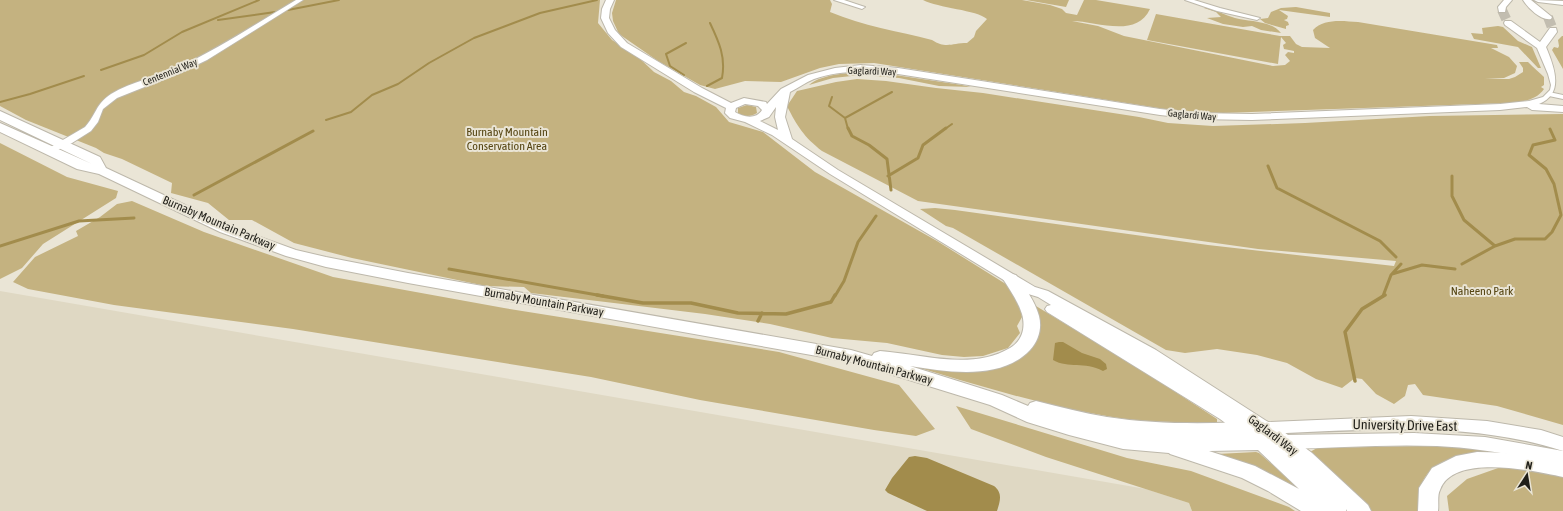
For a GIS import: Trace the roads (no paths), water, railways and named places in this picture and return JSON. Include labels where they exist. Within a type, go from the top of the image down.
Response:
[{"type":"main road","name":"Burnaby Mountain Parkway","points":[[0,115],[95,160],[104,171]]},
{"type":"main road","name":"Burnaby Mountain Parkway","points":[[0,127],[82,166],[104,171],[225,229],[265,244],[319,260],[408,278],[851,356],[898,369],[996,400],[1034,417],[1068,428],[1123,441],[1164,445],[1236,444],[1263,435]]},
{"type":"main road","points":[[851,356],[885,357],[961,365],[996,362],[1012,356],[1024,347],[1030,337],[1032,315],[1025,300],[1011,280]]},
{"type":"main road","name":"Burnaby Mountain Parkway","points":[[996,400],[1118,426],[1175,431],[1230,432],[1246,430]]},
{"type":"main road","name":"Gaglardi Way","points":[[1246,430],[1263,435],[1336,511]]},
{"type":"main road","name":"University Drive East","points":[[1263,435],[1282,442]]},
{"type":"main road","name":"Gaglardi Way","points":[[1282,442],[1305,459],[1361,511]]},
{"type":"main road","points":[[1164,445],[1248,472],[1275,485],[1318,511]]},
{"type":"main road","points":[[1428,511],[1427,501],[1430,486],[1440,473],[1459,463],[1504,459],[1531,462],[1563,469]]},
{"type":"street","name":"Centennial Way","points":[[48,151],[88,129],[94,122],[100,108],[114,96],[179,70],[204,58],[300,0]]},
{"type":"street","points":[[610,0],[606,9],[605,18],[611,32],[624,45],[731,107]]},
{"type":"street","points":[[837,0],[862,7]]},
{"type":"street","points":[[1188,0],[1219,10],[1257,18]]},
{"type":"street","points":[[1502,10],[1502,7],[1508,0]]},
{"type":"street","points":[[1527,0],[1532,6],[1548,17]]},
{"type":"street","points":[[1538,0],[1563,2]]},
{"type":"street","points":[[1508,23],[1541,47],[1559,82],[1552,94],[1563,97]]},
{"type":"street","points":[[1541,47],[1553,30]]},
{"type":"street","name":"Gaglardi Way","points":[[1263,435],[1218,396],[1151,354],[1043,294],[1030,290],[1011,280],[834,172],[776,133],[748,120],[733,116],[730,113],[731,107],[736,104],[749,102],[785,91],[820,74],[866,68],[922,75],[1160,112],[1208,117],[1252,117],[1516,106],[1547,99],[1552,94]]},
{"type":"street","points":[[694,86],[749,102],[762,104],[767,111],[760,118],[748,120]]},
{"type":"street","points":[[785,91],[780,111],[780,122],[787,141]]},
{"type":"street","name":"Gaglardi Way","points":[[776,133],[767,111],[785,91]]},
{"type":"street","points":[[1516,106],[1563,109]]},
{"type":"street","name":"Gaglardi Way","points":[[1030,290],[1036,299],[1226,415],[1246,430]]},
{"type":"street","name":"University Drive East","points":[[1263,435],[1411,422],[1487,427],[1541,437],[1563,444]]},
{"type":"street","name":"University Drive East","points":[[1282,442],[1418,439],[1458,441],[1521,449],[1563,458]]},
{"type":"waterway","points":[[101,70],[144,55],[182,32],[259,0]]},
{"type":"waterway","points":[[288,10],[339,0]]},
{"type":"waterway","points":[[326,120],[351,112],[372,95],[398,84],[429,63],[474,38],[540,13],[597,0]]},
{"type":"waterway","points":[[218,20],[275,12]]},
{"type":"waterway","points":[[707,86],[722,78],[723,70],[721,50],[710,23]]},
{"type":"waterway","points":[[684,75],[670,66],[666,54],[686,43]]},
{"type":"waterway","points":[[0,102],[30,94],[84,76]]},
{"type":"waterway","points":[[845,118],[892,92]]},
{"type":"waterway","points":[[832,97],[829,106],[845,118]]},
{"type":"waterway","points":[[845,118],[848,129]]},
{"type":"waterway","points":[[945,129],[952,124]]},
{"type":"waterway","points":[[848,128],[852,136],[869,145],[887,159],[889,175]]},
{"type":"waterway","points":[[889,175],[918,158],[923,145],[946,128]]},
{"type":"waterway","points":[[1495,246],[1515,239],[1545,239],[1552,232],[1561,215],[1554,184],[1546,169],[1529,155],[1533,145],[1555,140],[1550,129]]},
{"type":"waterway","points":[[194,195],[313,131]]},
{"type":"waterway","points":[[1268,166],[1277,188],[1380,241],[1396,257]]},
{"type":"waterway","points":[[889,175],[891,190]]},
{"type":"waterway","points":[[1452,176],[1452,196],[1464,220],[1495,246]]},
{"type":"waterway","points":[[835,296],[844,281],[858,242],[876,216]]},
{"type":"waterway","points":[[0,246],[79,221],[134,218]]},
{"type":"waterway","points":[[1462,264],[1495,246]]},
{"type":"waterway","points":[[1383,296],[1391,275],[1401,264]]},
{"type":"waterway","points":[[1392,274],[1422,265],[1455,269]]},
{"type":"waterway","points":[[449,269],[603,296]]},
{"type":"waterway","points":[[597,295],[643,303],[691,303],[738,313],[762,313]]},
{"type":"waterway","points":[[762,313],[786,314],[831,302],[835,295]]},
{"type":"waterway","points":[[1355,381],[1345,332],[1362,309],[1385,295]]},
{"type":"waterway","points":[[758,321],[762,313]]},
{"type":"tunnel","points":[[1502,10],[1508,23]]},
{"type":"tunnel","points":[[1548,17],[1553,30]]},
{"type":"park label","name":"Burnaby Mountain Conservation Area","points":[[507,139]]},
{"type":"park label","name":"Naheeno Park","points":[[1482,291]]}]
